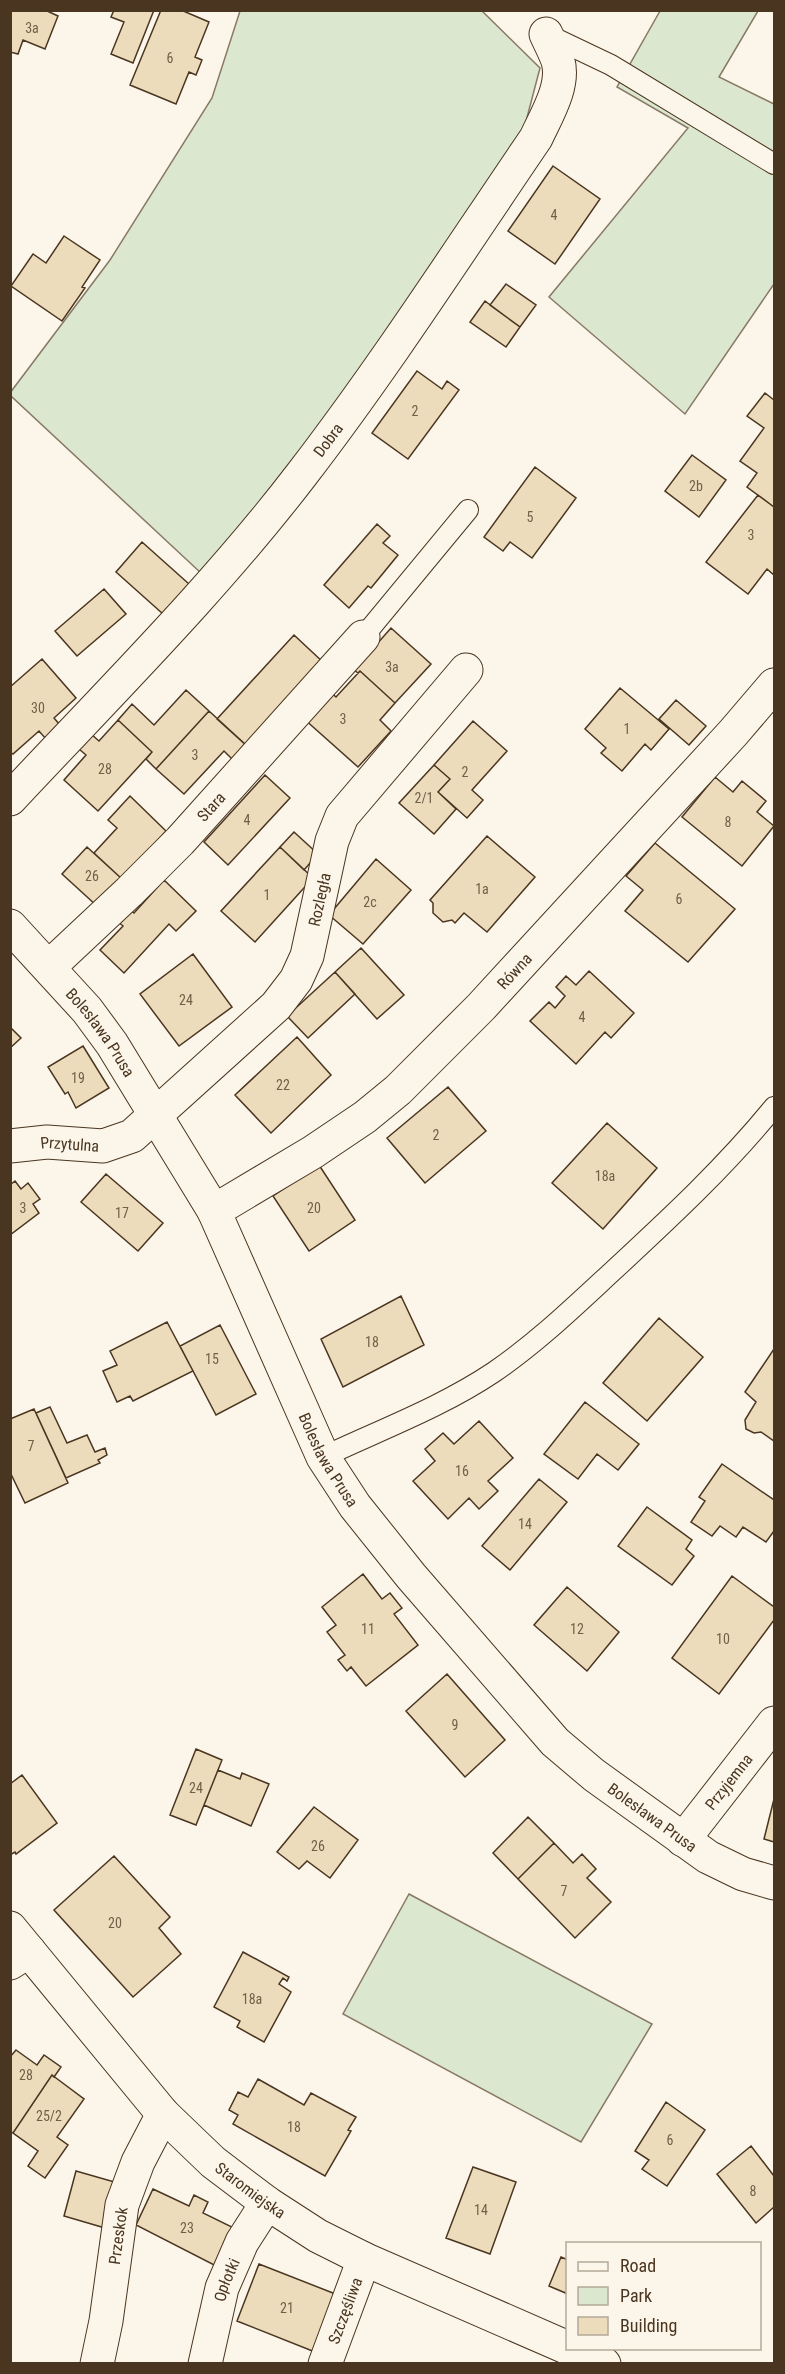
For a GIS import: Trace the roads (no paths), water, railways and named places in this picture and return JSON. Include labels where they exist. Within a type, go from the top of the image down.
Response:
[{"type":"street","name":"Dobra","points":[[10,799],[238,553],[302,475],[375,376],[536,138],[560,78],[558,61],[546,34]]},
{"type":"street","name":"Stara","points":[[49,967],[180,841],[363,637]]},
{"type":"street","name":"Rozległa","points":[[157,1115],[276,1006],[296,980],[307,956],[332,840],[342,816],[466,670]]},
{"type":"street","name":"Równa","points":[[214,1211],[365,1118],[398,1090],[481,1007],[774,685]]},
{"type":"street","name":"Bolesława Prusa","points":[[10,926],[87,1010],[112,1044],[157,1115],[214,1211],[323,1457],[355,1506],[411,1576],[555,1742],[594,1775],[708,1857],[743,1874],[774,1883]]},
{"type":"street","name":"Przytulna","points":[[10,1146],[47,1142],[103,1146],[132,1136],[157,1115]]},
{"type":"street","name":"Przyjemna","points":[[683,1840],[774,1723]]},
{"type":"street","name":"Staromiejska","points":[[17,1947],[163,2114],[213,2162],[267,2203],[318,2236],[364,2259],[566,2347]]},
{"type":"street","name":"Przeskok","points":[[97,2364],[106,2320],[122,2205],[138,2162],[163,2114]]},
{"type":"street","name":"Opłotki","points":[[205,2364],[222,2288],[242,2242],[267,2203]]},
{"type":"street","name":"Szczęśliwa","points":[[325,2364],[364,2259]]},
{"type":"street","name":"Staromiejska","points":[[572,2350],[604,2364]]},
{"type":"lane","points":[[546,34],[611,64],[774,164]]},
{"type":"lane","points":[[363,637],[468,510]]},
{"type":"lane","points":[[323,1457],[445,1399],[493,1373],[540,1338],[700,1190],[742,1146],[774,1107]]}]
